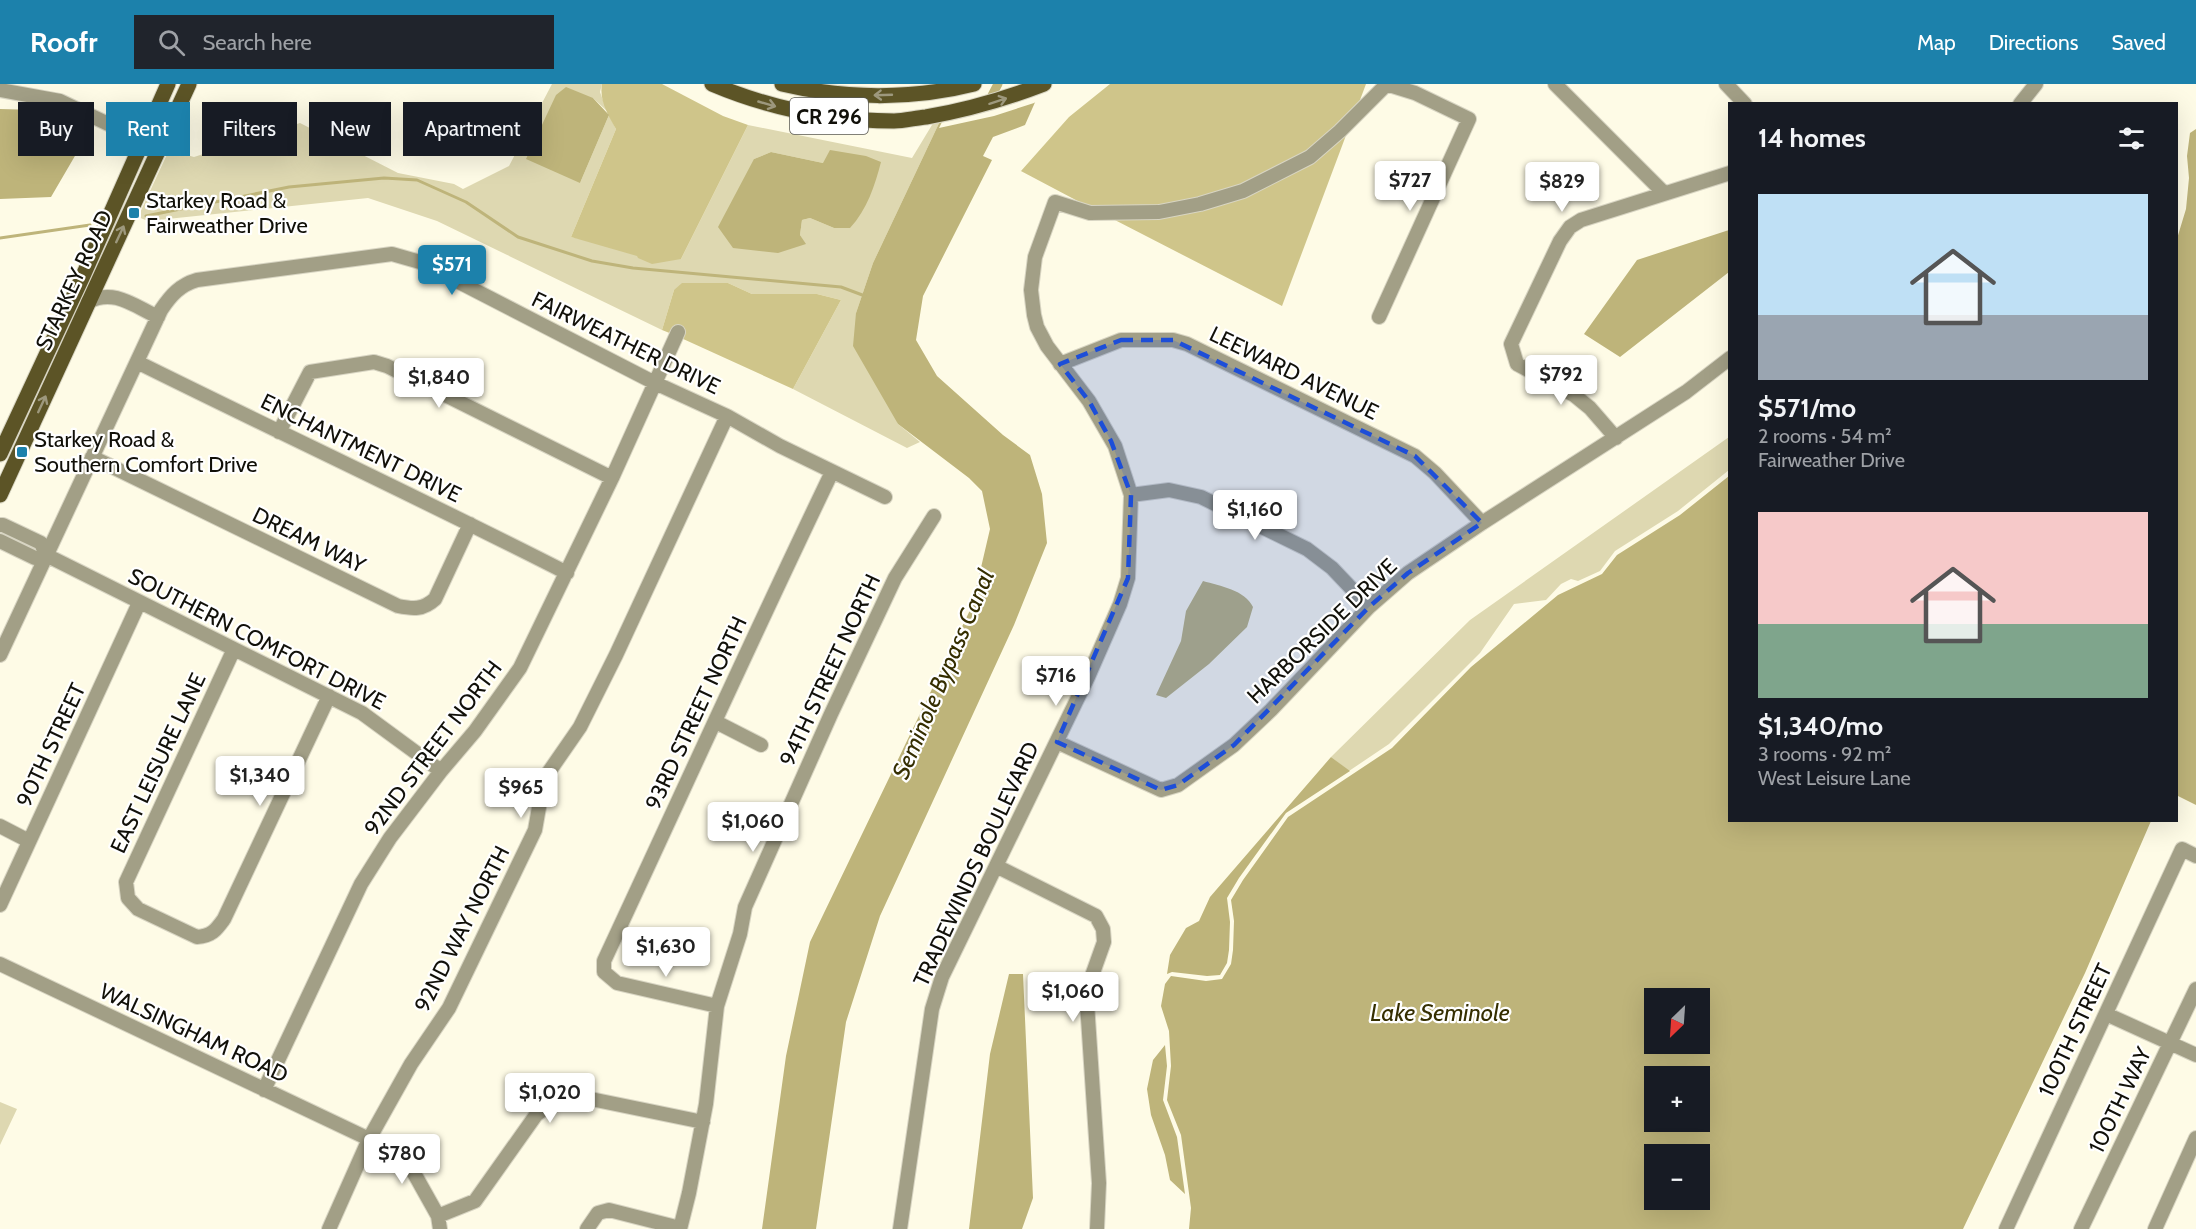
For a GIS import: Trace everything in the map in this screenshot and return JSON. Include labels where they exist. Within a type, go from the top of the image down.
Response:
[{"type":"main road","name":"STARKEY ROAD","points":[[160,102],[168,84]]},
{"type":"main road","name":"STARKEY ROAD","points":[[0,495],[88,302],[89,282],[104,267],[189,84]]},
{"type":"main road","name":"CR 296","points":[[712,84],[778,107],[844,118],[896,121],[981,106],[1044,84]]},
{"type":"main road","name":"CR 296","points":[[782,84],[821,92],[865,96],[911,94],[968,86]]},
{"type":"main road","name":"STARKEY ROAD","points":[[0,454],[89,282],[136,156]]},
{"type":"main road","points":[[135,201],[134,185],[144,156]]},
{"type":"street","points":[[1379,316],[1469,119],[1415,93],[1386,84]]},
{"type":"street","name":"TRADEWINDS BOULEVARD","points":[[900,1229],[932,1009],[951,956],[1088,677],[1124,593],[1130,555],[1131,495],[1112,438],[1089,401],[1060,364],[1037,327],[1034,315],[1031,290],[1035,257],[1055,202],[1090,213],[1159,212],[1200,204],[1243,191],[1310,157],[1340,131],[1386,84]]},
{"type":"street","points":[[1555,84],[1664,193]]},
{"type":"street","points":[[1726,84],[1743,102]]},
{"type":"street","points":[[2022,102],[2036,84]]},
{"type":"street","points":[[0,90],[60,100],[106,123]]},
{"type":"street","points":[[1616,438],[1590,408],[1574,395],[1517,364],[1511,344],[1560,241],[1570,227],[1581,220],[1728,174]]},
{"type":"street","name":"FAIRWEATHER DRIVE","points":[[0,655],[158,317],[169,297],[185,284],[197,280],[392,254],[420,262],[655,383],[727,416],[832,472],[885,497]]},
{"type":"street","points":[[104,267],[111,295]]},
{"type":"street","points":[[88,302],[99,296],[111,295],[158,317]]},
{"type":"street","name":"92ND STREET NORTH","points":[[264,1090],[361,884],[390,838],[475,731],[520,668],[612,478],[678,332]]},
{"type":"street","name":"LEEWARD AVENUE","points":[[1060,364],[1121,340],[1173,340],[1187,344],[1415,456],[1435,472],[1482,523]]},
{"type":"street","name":"HARBORSIDE DRIVE","points":[[1057,742],[1161,790],[1169,789],[1234,745],[1271,710],[1369,607],[1408,573],[1686,392],[1728,360]]},
{"type":"street","name":"ENCHANTMENT DRIVE","points":[[137,362],[567,573]]},
{"type":"street","points":[[279,432],[310,372],[374,362],[387,366],[612,478]]},
{"type":"street","name":"92ND WAY NORTH","points":[[329,1229],[369,1140],[411,1064],[449,1008],[535,830],[544,779],[580,726],[727,416]]},
{"type":"street","name":"DREAM WAY","points":[[92,457],[398,606],[416,609],[429,605],[435,598],[470,524]]},
{"type":"street","name":"93RD STREET NORTH","points":[[717,1006],[617,983],[604,972],[604,961],[716,722],[771,598],[832,472]]},
{"type":"street","points":[[1131,495],[1169,490],[1210,501],[1307,549],[1332,568],[1369,607]]},
{"type":"street","name":"94TH STREET NORTH","points":[[680,1229],[703,1122],[717,1006],[740,934],[745,907],[831,714],[895,579],[934,516]]},
{"type":"street","name":"SOUTHERN COMFORT DRIVE","points":[[0,525],[41,543],[46,555],[329,696],[376,722],[441,771]]},
{"type":"street","name":"SOUTHERN COMFORT DRIVE","points":[[0,541],[35,558],[46,555]]},
{"type":"street","name":"90TH STREET","points":[[0,905],[140,603]]},
{"type":"street","name":"EAST LEISURE LANE","points":[[234,649],[126,882],[128,898],[138,909],[197,937],[206,936],[215,931],[224,919],[329,696]]},
{"type":"street","points":[[716,722],[761,745]]},
{"type":"street","points":[[0,826],[29,841]]},
{"type":"street","name":"100TH STREET","points":[[2006,1229],[2182,849],[2196,856]]},
{"type":"street","points":[[996,866],[1096,916],[1103,929],[1104,942],[1089,984],[1087,1003],[1099,1184],[1097,1229]]},
{"type":"street","name":"WALSINGHAM ROAD","points":[[0,964],[369,1140],[410,1166],[439,1223]]},
{"type":"street","name":"100TH WAY","points":[[2081,1229],[2196,989]]},
{"type":"street","points":[[2106,1014],[2196,1055]]},
{"type":"street","points":[[439,1223],[475,1200],[536,1115],[556,1100],[569,1097],[586,1098],[703,1122]]},
{"type":"street","points":[[2155,1229],[2196,1138]]},
{"type":"street","points":[[587,1229],[598,1213],[609,1210],[680,1229]]},
{"type":"highlighted area","points":[[1121,340],[1173,340],[1415,456],[1482,523],[1408,573],[1369,607],[1234,745],[1178,785],[1161,790],[1057,742],[1128,578],[1131,495],[1111,441],[1089,401],[1060,364]]},
{"type":"shaded area","points":[[552,84],[602,84],[600,92],[607,111],[593,98],[580,183],[609,115],[616,129],[571,237],[681,259],[748,125],[912,158],[935,120],[941,119],[873,263],[856,313],[898,424],[920,442],[907,448],[793,389],[841,300],[817,294],[752,294],[728,283],[674,290],[662,330],[437,221],[368,198],[148,221],[138,217],[166,156],[297,156],[297,124],[300,123],[309,128],[309,156],[365,156],[398,173],[454,184],[463,189],[509,166],[514,156],[542,156],[542,103]],"holes":[[[771,152],[823,163],[834,228],[810,218],[802,220],[800,235],[805,244],[754,159]]]},
{"type":"shaded area","points":[[602,84],[662,84],[723,116],[748,125],[681,259],[652,264],[637,256],[571,237],[616,129],[603,102]]},
{"type":"shaded area","points":[[1110,84],[1366,84],[1357,108],[1307,153],[1242,186],[1199,199],[1159,206],[1089,207],[1019,170],[1021,171],[1069,117]]},
{"type":"shaded area","points":[[1348,130],[1282,306],[1111,218],[1201,209]]},
{"type":"shaded area","points":[[682,283],[728,283],[752,294],[817,294],[841,300],[793,389],[681,338],[685,330],[677,326],[672,334],[662,330],[674,290]]},
{"type":"shaded area","points":[[1728,438],[1728,471],[1678,511],[1615,551],[1600,571],[1578,581],[1571,579],[1561,584],[1546,600],[1514,604],[1480,653],[1389,744],[1349,771],[1331,757],[1470,620]]},
{"type":"shaded area","points":[[0,1102],[17,1109],[0,1145]]},
{"type":"water","points":[[566,87],[593,98],[609,115],[580,183],[526,159],[527,156],[542,156],[542,125],[556,95]]},
{"type":"water","points":[[1040,91],[1025,125],[993,137],[983,156],[992,160],[923,296],[916,340],[937,376],[1003,435],[1030,455],[1042,494],[1047,543],[1014,625],[880,916],[846,1022],[816,1229],[762,1229],[786,1056],[810,942],[972,606],[990,529],[982,491],[969,478],[898,424],[853,346],[856,313],[873,263],[941,119]]},
{"type":"water","points":[[0,109],[18,109],[18,156],[75,156],[51,197],[0,199]]},
{"type":"water","points":[[2196,129],[2196,805],[2178,796],[2178,235],[2186,209],[2190,133]]},
{"type":"water","points":[[830,150],[866,156],[881,162],[866,205],[850,228],[834,228],[810,218],[802,220],[800,235],[806,244],[778,253],[733,248],[718,227],[754,159],[771,152],[823,163]]},
{"type":"water","points":[[1728,230],[1728,273],[1620,357],[1584,334],[1637,260]]},
{"type":"water","name":"Lake Seminole","points":[[1728,477],[1728,822],[2151,822],[2085,973],[1963,1229],[1189,1229],[1191,1208],[1181,1135],[1167,1100],[1171,1066],[1169,1031],[1161,1006],[1165,984],[1171,976],[1206,981],[1222,979],[1231,964],[1233,950],[1234,921],[1231,900],[1288,817],[1392,748],[1471,667],[1558,595],[1602,574],[1617,555],[1680,515]]},
{"type":"water","points":[[1203,581],[1231,589],[1249,601],[1253,607],[1247,627],[1209,664],[1166,698],[1156,695],[1181,641],[1186,611]]},
{"type":"water","points":[[1331,757],[1350,771],[1286,813],[1227,898],[1230,922],[1229,950],[1227,963],[1220,975],[1207,976],[1172,972],[1167,974],[1170,955],[1186,928],[1199,921],[1210,897]]},
{"type":"water","points":[[1009,974],[1023,974],[1033,1198],[1022,1229],[969,1229],[990,1054]]},
{"type":"water","points":[[1165,1045],[1167,1066],[1163,1100],[1177,1137],[1185,1194],[1170,1180],[1165,1155],[1151,1115],[1147,1089],[1153,1060]]},
{"type":"pier","points":[[1043,92],[1039,100],[1034,103],[994,116],[939,128],[945,116]]},
{"type":"waterway","name":"Seminole Bypass Canal","points":[[988,103],[998,84]]},
{"type":"waterway","points":[[146,216],[289,187],[384,178],[417,180],[466,202],[518,237],[592,261],[633,268],[841,287],[865,296]]},
{"type":"waterway","points":[[0,238],[90,225]]},
{"type":"place","name":"Starkey Road & Fairweather Drive","points":[[134,213]]},
{"type":"place","name":"Starkey Road & Southern Comfort Drive","points":[[22,452]]}]
